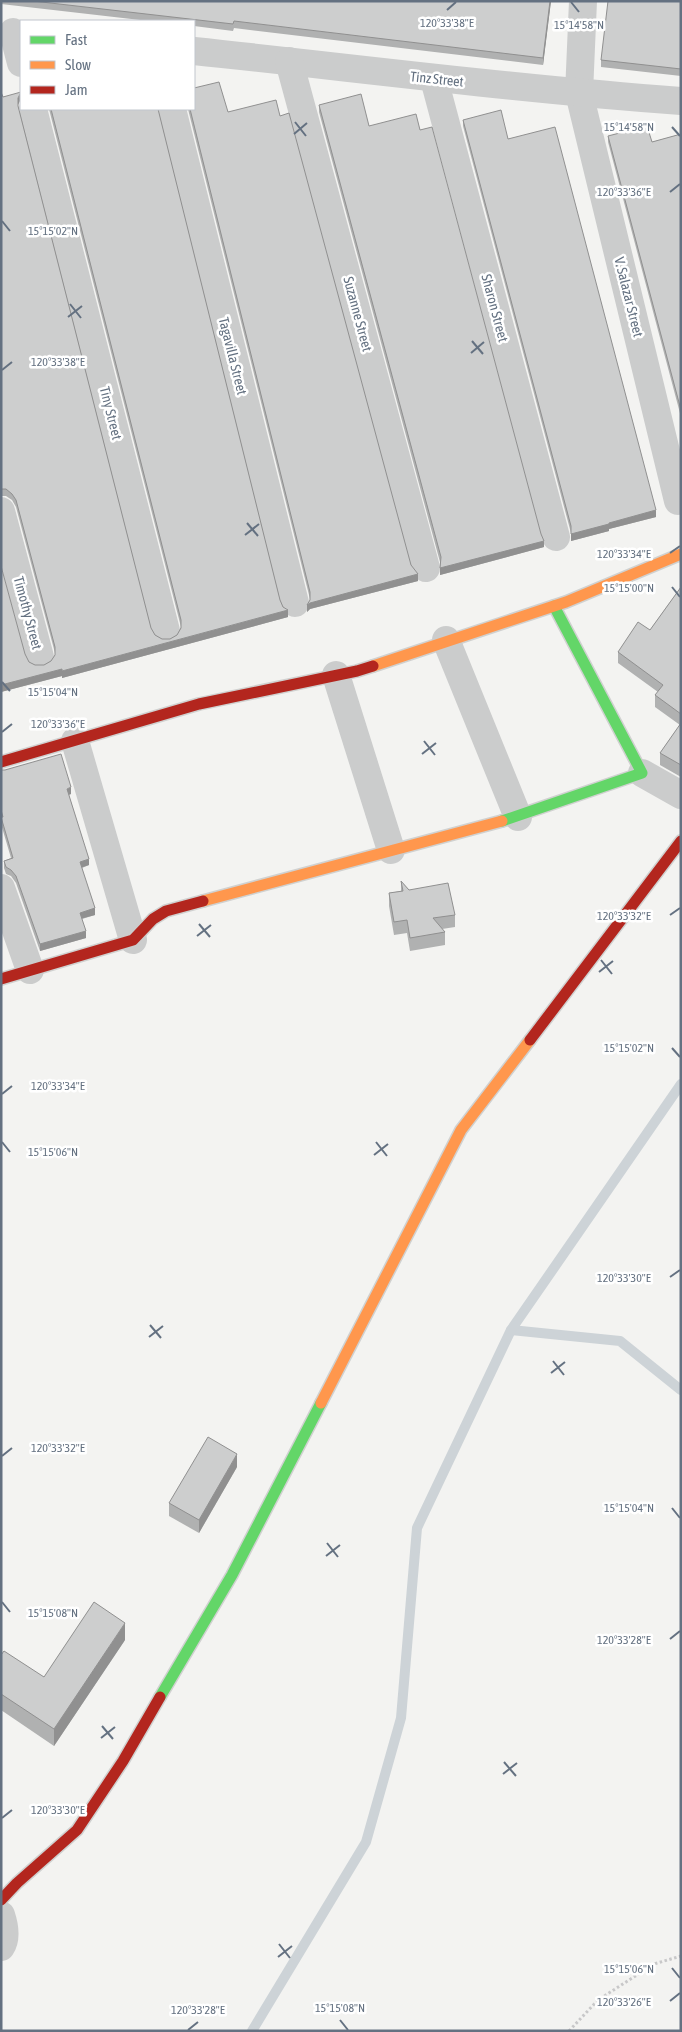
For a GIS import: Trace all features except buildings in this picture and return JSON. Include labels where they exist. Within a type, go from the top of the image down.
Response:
[{"type":"street","name":"V. Salazar Street","points":[[583,1],[578,94],[678,501]]},
{"type":"street","points":[[12,32],[20,60]]},
{"type":"street","name":"Tinz Street","points":[[195,51],[578,94],[681,101]]},
{"type":"street","name":"Suzanne Street","points":[[289,61],[426,568]]},
{"type":"street","name":"Sharon Street","points":[[434,79],[556,537]]},
{"type":"street","name":"Tiny Street","points":[[33,110],[166,631]]},
{"type":"street","name":"Tagavilla Street","points":[[172,110],[295,603]]},
{"type":"street","name":"Timothy Street","points":[[1,511],[40,657]]},
{"type":"street","points":[[1,762],[199,704],[357,670],[554,606],[681,554]]},
{"type":"street","points":[[554,606],[642,773],[681,795]]},
{"type":"street","points":[[446,640],[518,817]]},
{"type":"street","points":[[336,674],[391,850]]},
{"type":"street","points":[[75,741],[133,940]]},
{"type":"street","points":[[1,979],[133,940],[153,919],[166,911],[518,817],[642,773]]},
{"type":"street","points":[[1,1900],[17,1883],[77,1830],[123,1761],[232,1575],[461,1130],[681,841]]},
{"type":"street","points":[[1,888],[30,970]]},
{"type":"street","points":[[1,1915],[4,1924],[4,1943],[1,1947]]},
{"type":"path","points":[[569,2031],[598,2000],[654,1964],[681,1956]]},
{"type":"waterway","points":[[252,2031],[366,1842],[401,1718],[417,1528],[511,1330],[681,1084]]},
{"type":"waterway","points":[[511,1330],[620,1341],[681,1390]]},
{"type":"traffic: fast","points":[[502,821],[642,773],[554,606]]},
{"type":"traffic: fast","points":[[160,1697],[232,1575],[321,1403]]},
{"type":"traffic: slow","points":[[373,666],[566,602],[681,554]]},
{"type":"traffic: slow","points":[[203,901],[502,821]]},
{"type":"traffic: slow","points":[[321,1403],[461,1130],[530,1040]]},
{"type":"traffic: jam","points":[[1,762],[199,704],[373,666]]},
{"type":"traffic: jam","points":[[530,1040],[681,841]]},
{"type":"traffic: jam","points":[[1,979],[133,940],[153,919],[166,911],[203,901]]},
{"type":"traffic: jam","points":[[1,1900],[17,1883],[77,1830],[123,1761],[160,1697]]}]
